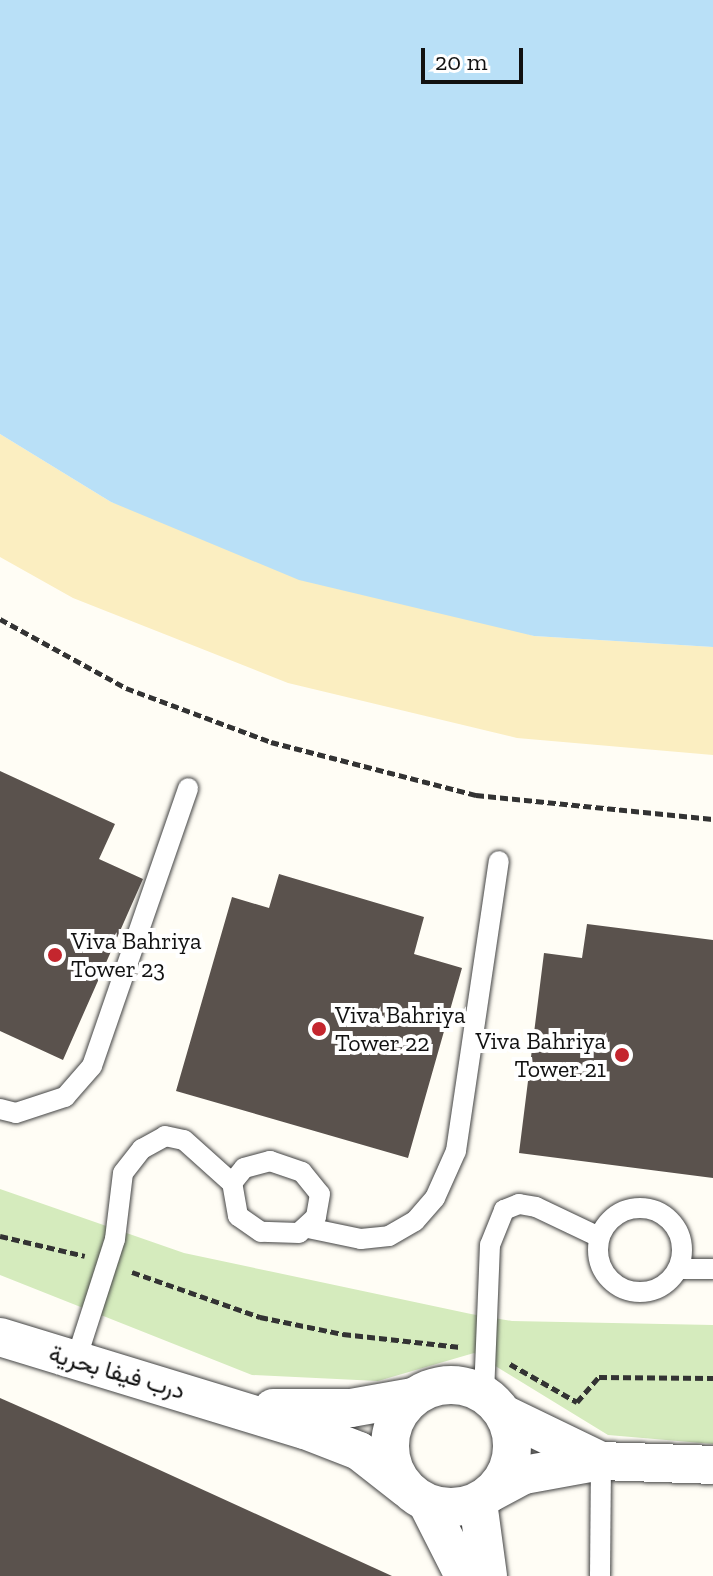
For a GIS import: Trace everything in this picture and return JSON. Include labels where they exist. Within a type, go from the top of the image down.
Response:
[{"type":"street","name":"درب فيفا بحرية","points":[[0,1337],[235,1406],[359,1451],[416,1495]]},
{"type":"street","points":[[464,1576],[389,1451],[391,1431],[413,1397],[441,1385],[494,1404],[601,1461]]},
{"type":"street","name":"درب فيفا بحرية","points":[[235,1406],[351,1408],[413,1397]]},
{"type":"street","points":[[488,1576],[485,1497],[511,1455],[494,1404]]},
{"type":"street","points":[[416,1495],[452,1508],[485,1497],[524,1475],[601,1461],[713,1465]]},
{"type":"lane","points":[[0,1109],[16,1113],[65,1097],[92,1066],[188,788]]},
{"type":"lane","points":[[76,1360],[109,1265],[123,1173],[142,1149],[165,1136],[184,1140],[232,1183],[238,1216],[249,1227],[287,1236],[308,1228],[361,1239],[389,1236],[415,1221],[435,1198],[456,1151],[499,861]]},
{"type":"lane","points":[[232,1183],[244,1168],[270,1161],[302,1172],[320,1194],[316,1217],[308,1228]]},
{"type":"lane","points":[[494,1404],[486,1350],[490,1245],[504,1210],[519,1204],[536,1207],[597,1236]]},
{"type":"lane","points":[[649,1210],[675,1224],[685,1255],[670,1283],[655,1289],[624,1287],[607,1278],[599,1266],[597,1236],[616,1214],[649,1210]]},
{"type":"lane","points":[[680,1269],[713,1269]]},
{"type":"lane","points":[[600,1576],[601,1461]]},
{"type":"path","points":[[0,619],[126,688],[271,742],[476,795],[713,819]]},
{"type":"path","points":[[0,1236],[109,1265],[260,1317],[343,1334],[486,1350],[577,1402],[599,1377],[713,1378]]},
{"type":"green space","points":[[0,1189],[184,1253],[471,1314],[512,1321],[713,1325],[713,1444],[608,1435],[474,1353],[378,1381],[252,1375],[0,1275]]},
{"type":"sand","points":[[0,434],[111,502],[534,636],[713,647],[713,755],[517,738],[288,683],[73,598],[0,557]]},
{"type":"water","points":[[0,0],[713,0],[713,647],[534,636],[299,580],[111,502],[0,434]]},
{"type":"building","name":"Viva Bahriya Tower 23","points":[[0,771],[115,824],[99,859],[143,879],[63,1060],[0,1031]]},
{"type":"building","name":"Viva Bahriya Tower 22","points":[[279,874],[424,917],[414,954],[462,968],[408,1158],[176,1091],[232,897],[269,908]]},
{"type":"building","name":"Viva Bahriya Tower 21","points":[[587,924],[713,940],[713,1178],[519,1153],[544,953],[582,958]]},
{"type":"building","points":[[0,1398],[59,1424],[392,1576],[0,1576]]},
{"type":"place","name":"Viva Bahriya Tower 23","points":[[55,955]]},
{"type":"place","name":"Viva Bahriya Tower 22","points":[[319,1029]]},
{"type":"place","name":"Viva Bahriya Tower 21","points":[[622,1055]]}]
